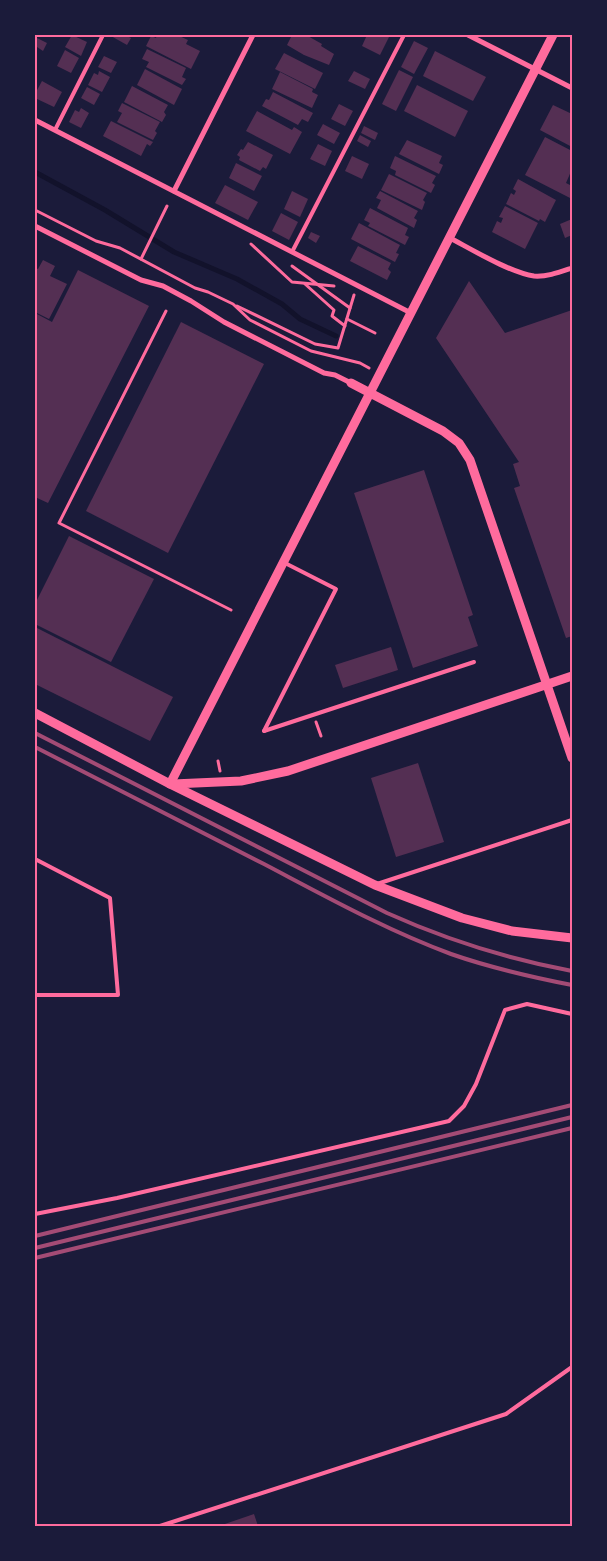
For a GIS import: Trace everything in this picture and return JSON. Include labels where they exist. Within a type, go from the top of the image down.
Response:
[{"type":"street","points":[[174,191],[253,35]]},
{"type":"street","points":[[468,35],[572,88]]},
{"type":"street","points":[[170,784],[553,35]]},
{"type":"street","points":[[35,120],[411,313]]},
{"type":"street","points":[[35,226],[141,280],[163,286],[229,325],[324,373],[335,375],[443,430],[459,443],[470,460],[572,758]]},
{"type":"street","points":[[450,238],[525,274],[535,276],[546,275],[572,268]]},
{"type":"street","points":[[170,784],[241,781],[288,770],[572,676]]},
{"type":"street","points":[[35,713],[170,784],[374,885],[441,911],[489,926],[531,934],[572,938]]},
{"type":"lane","points":[[55,130],[103,35]]},
{"type":"lane","points":[[292,252],[404,35]]},
{"type":"lane","points":[[284,562],[336,589],[264,730],[474,662]]},
{"type":"lane","points":[[374,885],[572,820]]},
{"type":"lane","points":[[35,859],[110,898],[118,995],[35,994]]},
{"type":"lane","points":[[35,1214],[117,1198],[449,1121],[464,1106],[476,1084],[505,1010],[527,1004],[572,1014]]},
{"type":"lane","points":[[160,1526],[506,1414],[572,1367]]},
{"type":"path","points":[[141,259],[166,207]]},
{"type":"path","points":[[35,210],[96,241],[120,248],[195,288],[208,292],[315,344],[338,348],[355,294]]},
{"type":"path","points":[[246,240],[292,282],[341,287]]},
{"type":"path","points":[[288,262],[350,308]]},
{"type":"path","points":[[304,284],[334,310],[332,316],[345,326]]},
{"type":"path","points":[[233,304],[250,320],[310,351],[360,363],[357,369]]},
{"type":"path","points":[[166,311],[59,523],[231,610]]},
{"type":"path","points":[[347,319],[375,333]]},
{"type":"building","points":[[72,35],[87,42],[81,56],[65,47]]},
{"type":"building","points":[[111,35],[125,35],[131,38],[127,45]]},
{"type":"building","points":[[157,35],[177,35],[188,40],[186,44],[200,51],[191,69],[146,46],[151,36],[156,38]]},
{"type":"building","points":[[292,35],[306,35],[322,44],[321,46],[334,54],[329,65],[304,55],[287,45]]},
{"type":"building","points":[[367,35],[390,35],[380,55],[362,46]]},
{"type":"building","points":[[35,37],[47,43],[43,51],[37,47],[35,51]]},
{"type":"building","points":[[414,41],[428,48],[414,74],[401,67]]},
{"type":"building","points":[[147,49],[186,68],[182,77],[186,79],[182,85],[146,67],[149,62],[142,59]]},
{"type":"building","points":[[65,50],[79,58],[71,73],[57,66]]},
{"type":"building","points":[[435,51],[486,77],[473,101],[423,76]]},
{"type":"building","points":[[284,53],[323,73],[315,89],[275,69]]},
{"type":"building","points":[[104,56],[117,62],[111,73],[98,67]]},
{"type":"building","points":[[145,69],[182,89],[174,105],[137,85]]},
{"type":"building","points":[[399,70],[413,77],[396,111],[382,104]]},
{"type":"building","points":[[99,71],[110,77],[102,92],[88,85],[94,73],[98,75]]},
{"type":"building","points":[[354,71],[370,79],[365,89],[348,81]]},
{"type":"building","points":[[280,72],[313,89],[312,92],[318,95],[312,108],[272,89]]},
{"type":"building","points":[[42,81],[62,92],[54,107],[35,98],[35,94]]},
{"type":"building","points":[[417,85],[468,111],[455,137],[404,111]]},
{"type":"building","points":[[132,86],[168,105],[162,122],[124,102]]},
{"type":"building","points":[[87,87],[100,94],[94,105],[81,98]]},
{"type":"building","points":[[273,92],[313,113],[308,122],[302,119],[298,125],[262,106],[266,99],[269,100]]},
{"type":"building","points":[[122,103],[160,122],[153,140],[117,122],[122,113],[118,111]]},
{"type":"building","points":[[339,104],[353,111],[345,126],[331,119]]},
{"type":"building","points":[[553,105],[572,114],[572,147],[540,130]]},
{"type":"building","points":[[81,108],[89,113],[81,128],[69,122],[75,110],[79,112]]},
{"type":"building","points":[[257,111],[292,130],[294,127],[302,132],[290,154],[246,131]]},
{"type":"building","points":[[111,121],[153,142],[150,146],[147,144],[141,156],[103,136]]},
{"type":"building","points":[[323,124],[340,133],[334,144],[317,135]]},
{"type":"building","points":[[364,126],[378,133],[375,140],[361,133]]},
{"type":"building","points":[[360,135],[371,141],[368,147],[357,141]]},
{"type":"building","points":[[545,137],[572,151],[572,169],[566,183],[572,186],[572,199],[525,175]]},
{"type":"building","points":[[407,140],[442,156],[439,163],[443,165],[439,174],[399,154]]},
{"type":"building","points":[[248,142],[273,155],[266,169],[263,167],[260,171],[239,160],[240,157],[237,155]]},
{"type":"building","points":[[318,144],[332,151],[325,166],[310,159]]},
{"type":"building","points":[[352,156],[369,164],[362,179],[345,171]]},
{"type":"building","points":[[395,156],[436,176],[432,183],[435,185],[431,193],[395,175],[396,171],[390,168]]},
{"type":"building","points":[[236,163],[262,176],[254,191],[229,178]]},
{"type":"building","points":[[389,174],[427,193],[423,200],[425,202],[422,210],[381,190]]},
{"type":"building","points":[[518,179],[556,200],[545,222],[540,219],[539,221],[506,204],[511,193],[514,195],[516,191],[513,189]]},
{"type":"building","points":[[225,185],[258,202],[248,220],[215,203]]},
{"type":"building","points":[[292,191],[308,199],[300,217],[284,209]]},
{"type":"building","points":[[380,191],[418,211],[414,218],[417,220],[414,228],[377,208],[381,200],[376,198]]},
{"type":"building","points":[[505,206],[538,223],[525,249],[492,232],[497,221],[501,223],[503,218],[499,217]]},
{"type":"building","points":[[370,208],[408,228],[405,235],[409,237],[405,245],[368,226],[370,223],[364,220]]},
{"type":"building","points":[[281,213],[298,222],[289,240],[272,231]]},
{"type":"building","points":[[572,219],[572,235],[565,238],[560,224]]},
{"type":"building","points":[[359,223],[400,245],[396,253],[399,254],[395,262],[351,239]]},
{"type":"building","points":[[311,232],[320,236],[316,243],[308,238]]},
{"type":"building","points":[[358,246],[391,263],[388,269],[391,272],[387,280],[350,261]]},
{"type":"building","points":[[43,260],[55,266],[50,276],[67,284],[49,319],[35,312],[35,268],[38,269]]},
{"type":"building","points":[[78,270],[149,306],[48,503],[35,497],[35,313],[52,322]]},
{"type":"building","points":[[469,281],[505,333],[572,310],[572,636],[566,638],[514,488],[520,486],[513,464],[519,462],[436,338]]},
{"type":"building","points":[[181,322],[264,364],[168,553],[86,511]]},
{"type":"building","points":[[424,470],[473,615],[468,617],[478,646],[413,668],[354,493]]},
{"type":"building","points":[[69,536],[154,579],[111,662],[35,624],[35,604]]},
{"type":"building","points":[[35,627],[173,697],[150,741],[35,684]]},
{"type":"building","points":[[391,647],[398,670],[343,688],[335,665]]},
{"type":"building","points":[[418,763],[444,842],[396,857],[371,778]]},
{"type":"building","points":[[254,1514],[258,1526],[219,1526]]},
{"type":"waterway","points":[[35,172],[105,210],[174,252],[237,279],[282,304],[300,319],[336,336]]},
{"type":"railway","points":[[35,733],[387,913],[432,932],[478,948],[572,971]]},
{"type":"railway","points":[[35,747],[333,900],[427,945],[481,964],[572,985]]},
{"type":"railway","points":[[35,1236],[572,1105]]},
{"type":"railway","points":[[35,1248],[572,1117]]},
{"type":"railway","points":[[35,1258],[572,1128]]}]
